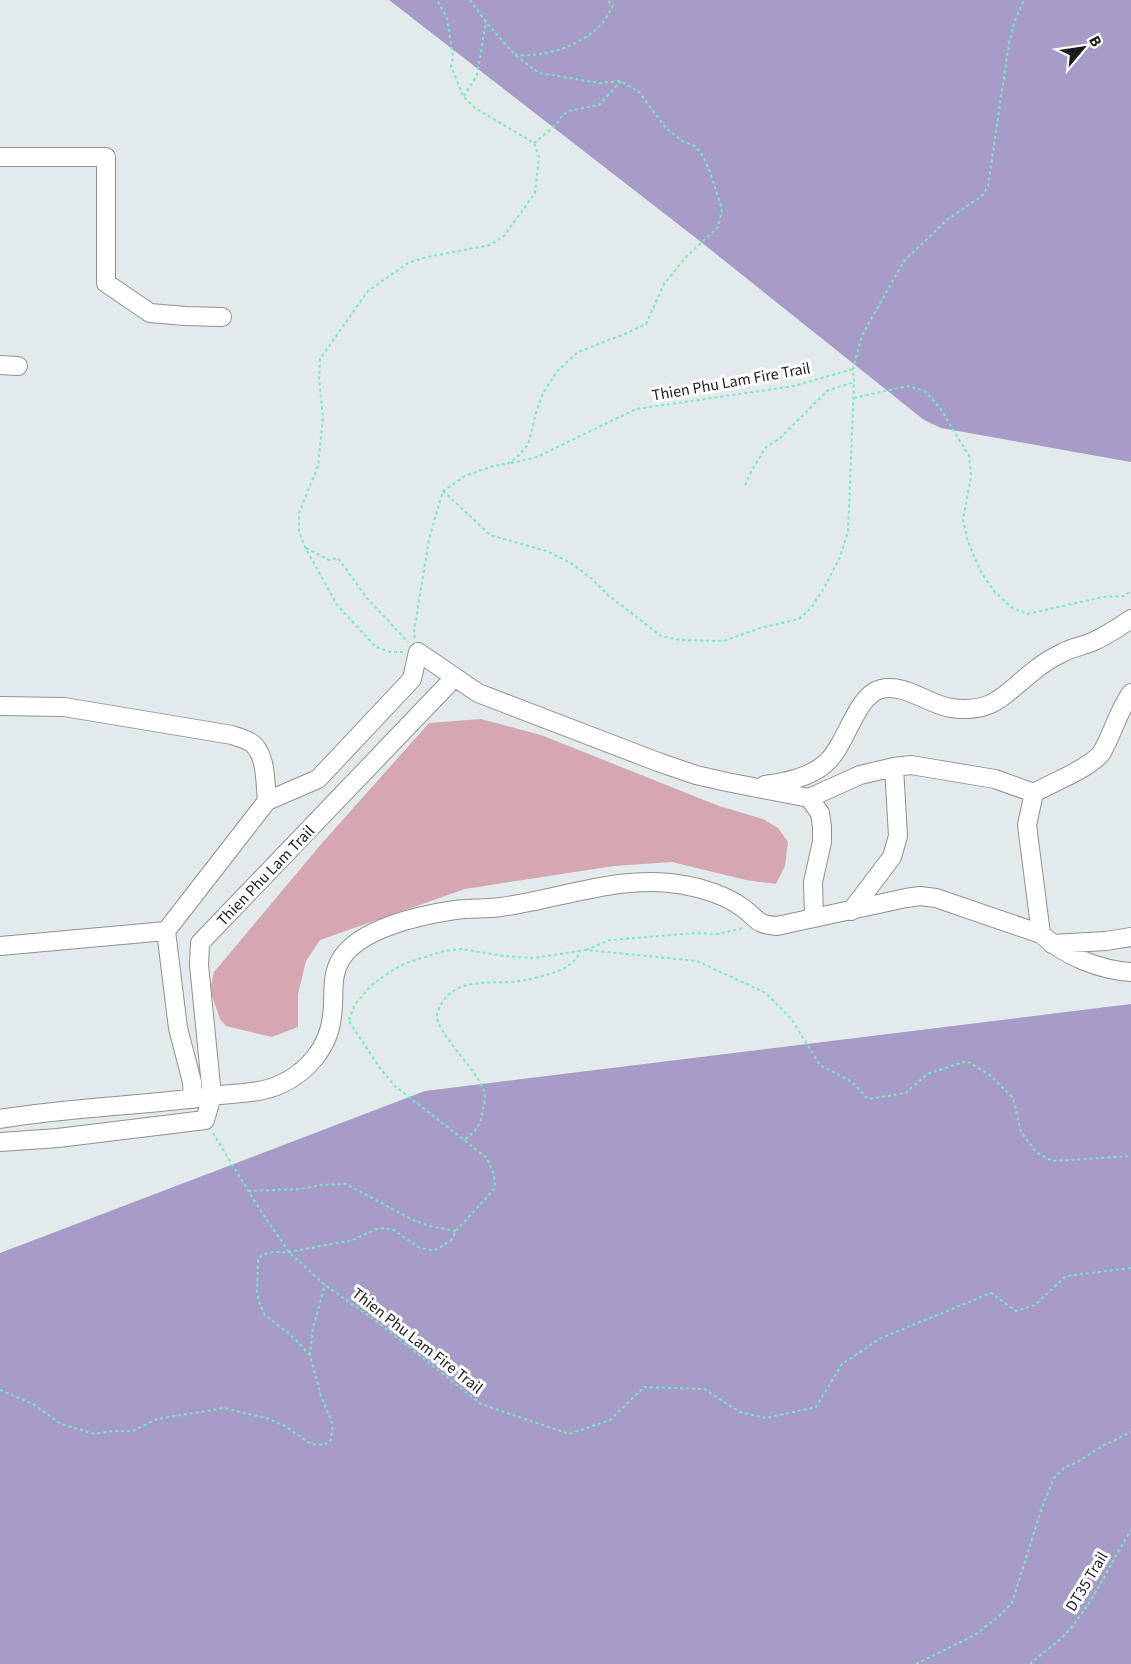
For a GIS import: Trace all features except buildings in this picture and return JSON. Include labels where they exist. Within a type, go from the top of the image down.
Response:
[{"type":"street","points":[[0,157],[106,157],[106,284],[150,313],[222,317]]},
{"type":"street","points":[[752,787],[789,781],[813,772],[825,764],[846,737],[861,705],[881,689],[894,689],[950,708],[982,707],[1006,696],[1034,670],[1049,660],[1112,633],[1131,619]]},
{"type":"street","points":[[193,1099],[192,1082],[178,1028],[166,931],[267,801],[318,779],[412,679],[418,652],[478,693],[606,743],[696,775],[809,798],[860,776],[910,765],[995,779],[1034,793],[1087,766],[1101,754],[1123,728],[1131,693]]},
{"type":"street","name":"Thien Phu Lam Trail","points":[[205,1120],[212,1096],[199,965],[200,943],[454,678]]},
{"type":"street","points":[[0,706],[64,707],[231,735],[252,742],[259,752],[267,801]]},
{"type":"street","points":[[851,911],[892,857],[898,836],[894,767]]},
{"type":"street","points":[[1034,793],[1027,825],[1046,939]]},
{"type":"street","points":[[809,798],[820,813],[822,827],[822,842],[813,882],[814,918]]},
{"type":"street","points":[[0,1119],[33,1113],[193,1099],[279,1085],[304,1069],[316,1057],[327,1039],[332,1016],[335,973],[342,958],[358,940],[388,927],[422,917],[454,910],[501,907],[599,886],[650,880],[686,885],[719,895],[742,907],[760,924],[777,926],[920,896],[936,898],[1046,939],[1098,967],[1131,972]]},
{"type":"street","points":[[0,946],[166,931]]},
{"type":"street","points":[[1046,939],[1106,941],[1131,937]]},
{"type":"street","points":[[0,1142],[58,1138],[205,1120]]},
{"type":"path","points":[[418,652],[390,652],[376,647],[337,605],[305,547],[299,531],[299,513],[318,466],[323,417],[319,379],[320,359],[368,291],[408,263],[490,245],[504,236],[535,193],[539,158],[534,143],[475,108],[463,96],[451,66],[453,57],[447,18],[437,0]]},
{"type":"path","points":[[470,0],[515,55],[539,73],[599,83],[621,81],[639,92],[666,128],[682,141],[695,146],[701,153],[722,209],[718,227],[686,257],[664,284],[646,324],[578,352],[557,371],[543,393],[528,445],[507,464]]},
{"type":"path","points":[[515,55],[532,56],[548,53],[582,39],[599,27],[609,16],[613,5],[607,0]]},
{"type":"path","points":[[418,652],[414,632],[417,612],[429,539],[443,491],[490,535],[546,551],[571,563],[661,636],[691,641],[724,641],[760,628],[799,619],[811,608],[840,557],[848,532],[854,398],[853,369],[862,335],[904,261],[948,219],[982,196],[988,186],[1009,43],[1015,20],[1024,0]]},
{"type":"path","points":[[463,96],[477,75],[486,22]]},
{"type":"path","points":[[534,143],[569,111],[599,105],[621,81]]},
{"type":"path","name":"Thien Phu Lam Fire Trail","points":[[443,491],[465,476],[493,466],[537,457],[636,409],[794,386],[853,369]]},
{"type":"path","points":[[745,485],[766,447],[778,439],[827,391],[854,382]]},
{"type":"path","points":[[854,398],[908,386],[925,391],[940,408],[969,456],[971,476],[963,520],[968,542],[981,572],[994,591],[1011,608],[1027,614],[1103,597],[1124,596],[1131,591]]},
{"type":"path","points":[[305,547],[329,560],[338,558],[366,597],[418,652]]},
{"type":"path","points":[[345,1026],[355,1004],[372,986],[406,963],[424,956],[461,949],[533,958],[581,952],[610,940],[694,933],[718,934],[760,924]]},
{"type":"path","points":[[586,950],[697,961],[766,993],[792,1020],[820,1065],[852,1082],[868,1099],[906,1093],[927,1074],[967,1061],[992,1076],[1013,1098],[1021,1132],[1036,1152],[1052,1161],[1131,1155]]},
{"type":"path","points":[[465,1139],[478,1128],[482,1120],[485,1093],[460,1052],[444,1035],[438,1024],[436,1016],[444,999],[464,986],[479,982],[521,980],[553,972],[573,962],[581,952]]},
{"type":"path","points":[[310,1355],[294,1338],[265,1315],[257,1292],[258,1259],[265,1253],[274,1251],[290,1252],[353,1240],[376,1229],[384,1228],[394,1230],[418,1247],[429,1250],[438,1249],[451,1240],[456,1231],[495,1188],[494,1175],[487,1158],[395,1086],[376,1063],[348,1020]]},
{"type":"path","name":"Thien Phu Lam Fire Trail","points":[[205,1120],[248,1191],[290,1252],[325,1285],[376,1321],[481,1404],[569,1434],[610,1420],[644,1387],[704,1389],[740,1412],[766,1418],[816,1407],[842,1364],[881,1338],[991,1293],[1017,1311],[1035,1305],[1066,1276],[1131,1268]]},
{"type":"path","points":[[248,1191],[346,1184],[414,1221],[456,1231]]},
{"type":"path","points":[[0,1392],[10,1393],[33,1404],[61,1424],[95,1434],[133,1431],[157,1419],[224,1408],[269,1419],[285,1426],[311,1444],[324,1445],[331,1440],[333,1425],[321,1396],[310,1355],[313,1328],[325,1285]]},
{"type":"path","points":[[916,1664],[975,1635],[1012,1603],[1041,1510],[1054,1478],[1065,1467],[1131,1432]]},
{"type":"path","name":"DT35 Trail","points":[[1030,1664],[1068,1632],[1093,1598],[1131,1530]]},
{"type":"shaded area","points":[[389,0],[1131,0],[1131,462],[941,428],[924,420],[701,242]]},
{"type":"shaded area","points":[[481,719],[541,735],[719,806],[763,819],[778,828],[788,842],[785,866],[776,884],[746,880],[672,862],[614,866],[465,889],[320,940],[306,961],[298,994],[298,1027],[272,1037],[226,1026],[220,1019],[210,990],[214,972],[323,842],[429,723]]},
{"type":"shaded area","points":[[1131,1004],[1131,1664],[0,1664],[0,1253],[425,1091]]}]
